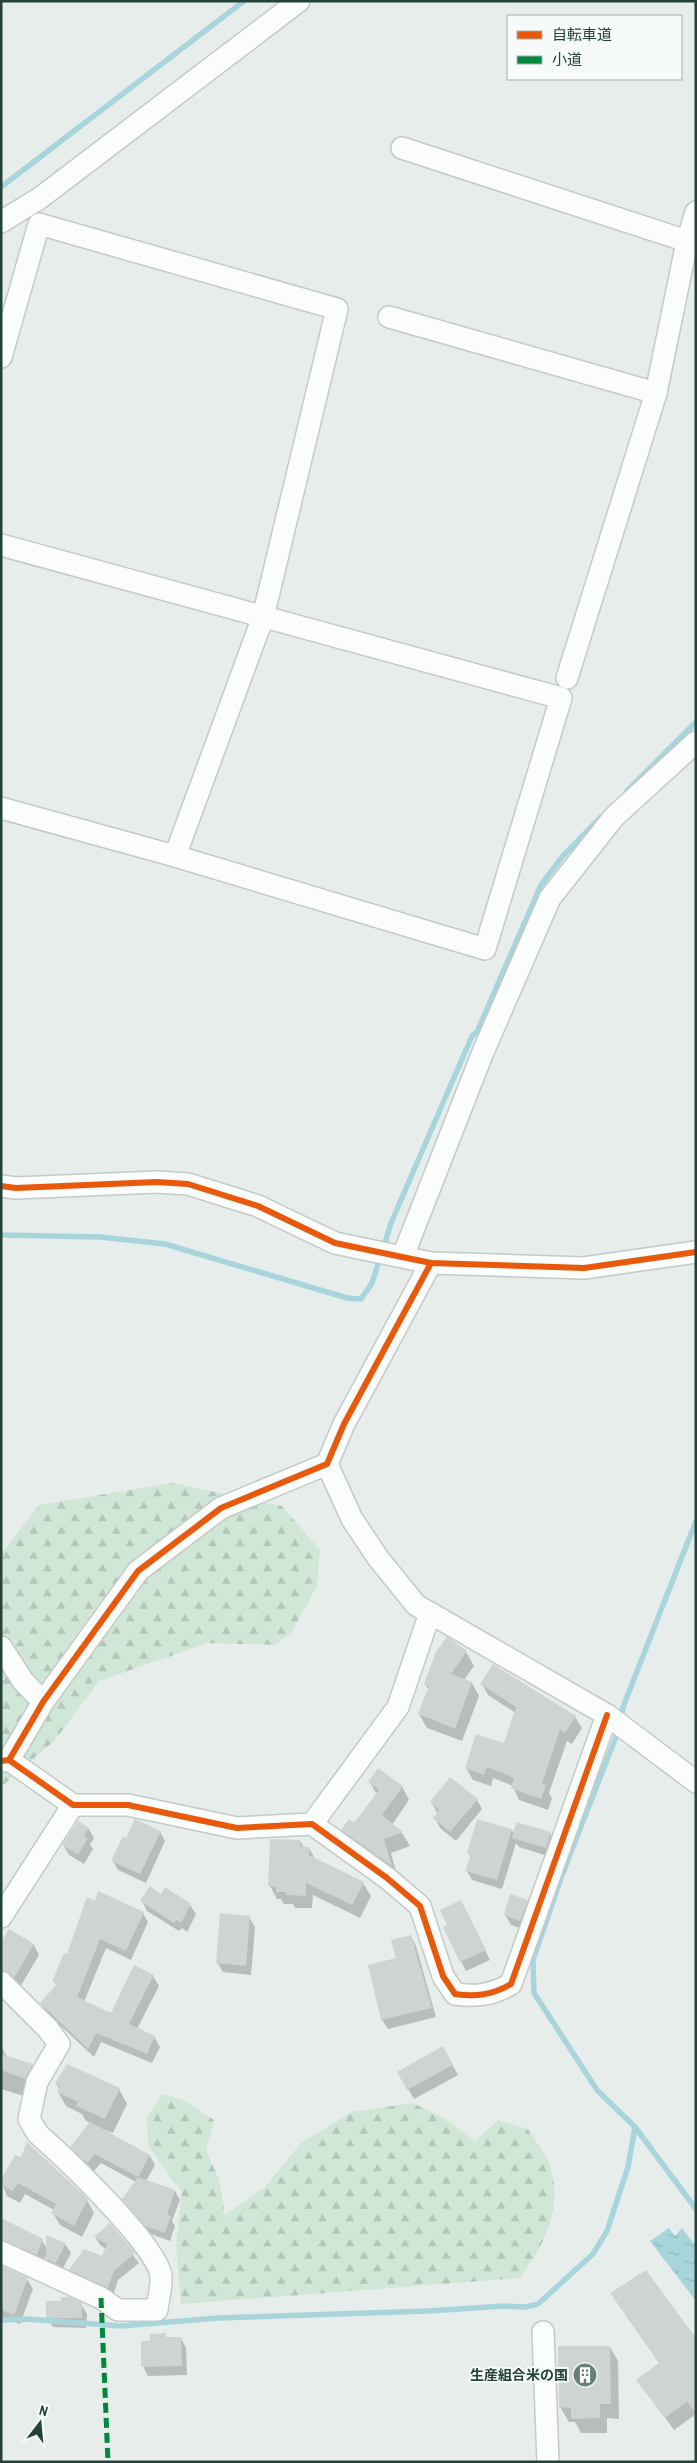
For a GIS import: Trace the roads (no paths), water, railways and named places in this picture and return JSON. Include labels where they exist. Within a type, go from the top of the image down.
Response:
[{"type":"street","points":[[1,222],[40,198],[299,1]]},
{"type":"street","points":[[402,148],[691,243]]},
{"type":"street","points":[[568,678],[656,393],[691,243],[696,212]]},
{"type":"street","points":[[1,357],[40,224],[337,309],[263,617],[175,856]]},
{"type":"street","points":[[389,317],[656,393]]},
{"type":"street","points":[[1,545],[561,698],[485,948],[175,856],[1,808]]},
{"type":"street","points":[[403,1256],[483,1052],[550,898],[614,817],[696,742]]},
{"type":"street","points":[[1,1186],[16,1188],[157,1182],[188,1184],[258,1206],[335,1243],[431,1263],[584,1268],[696,1252]]},
{"type":"street","points":[[431,1263],[344,1424],[327,1464],[220,1508],[138,1571],[43,1702],[5,1760],[73,1805],[128,1805],[237,1828],[312,1824],[387,1878],[420,1906],[443,1976],[455,1994],[474,1996],[498,1991],[511,1984],[607,1715]]},
{"type":"street","points":[[327,1464],[352,1519],[378,1558],[416,1605],[607,1715],[696,1782]]},
{"type":"street","points":[[312,1824],[398,1707],[430,1613]]},
{"type":"street","points":[[1,1647],[23,1681],[43,1702]]},
{"type":"street","points":[[1,1917],[73,1805]]},
{"type":"street","points":[[1,1982],[48,2029],[59,2044],[37,2082],[29,2119],[38,2134],[111,2206],[153,2259],[161,2275],[157,2310],[118,2310],[101,2298],[1,2252]]},
{"type":"street","points":[[542,2332],[548,2462]]},
{"type":"water","points":[[669,2228],[675,2236],[682,2228],[696,2246],[696,2301],[650,2241]]},
{"type":"waterway","points":[[1,187],[244,1]]},
{"type":"waterway","points":[[627,791],[696,722]]},
{"type":"waterway","points":[[383,1249],[391,1223],[472,1036],[477,1032],[541,885],[563,856],[601,817]]},
{"type":"waterway","points":[[1,1235],[100,1237],[165,1244],[347,1298],[361,1299],[372,1283],[380,1258]]},
{"type":"waterway","points":[[621,1720],[623,1707],[696,1521]]},
{"type":"waterway","points":[[619,1729],[562,1875],[533,1960],[534,1993],[597,2090],[635,2127],[696,2209]]},
{"type":"waterway","points":[[1,2320],[26,2319],[121,2326],[218,2318],[428,2311],[504,2306],[525,2307],[538,2304],[593,2254],[607,2231],[628,2167],[635,2127]]},
{"type":"place","name":"生産組合米の国","points":[[585,2375]]}]
